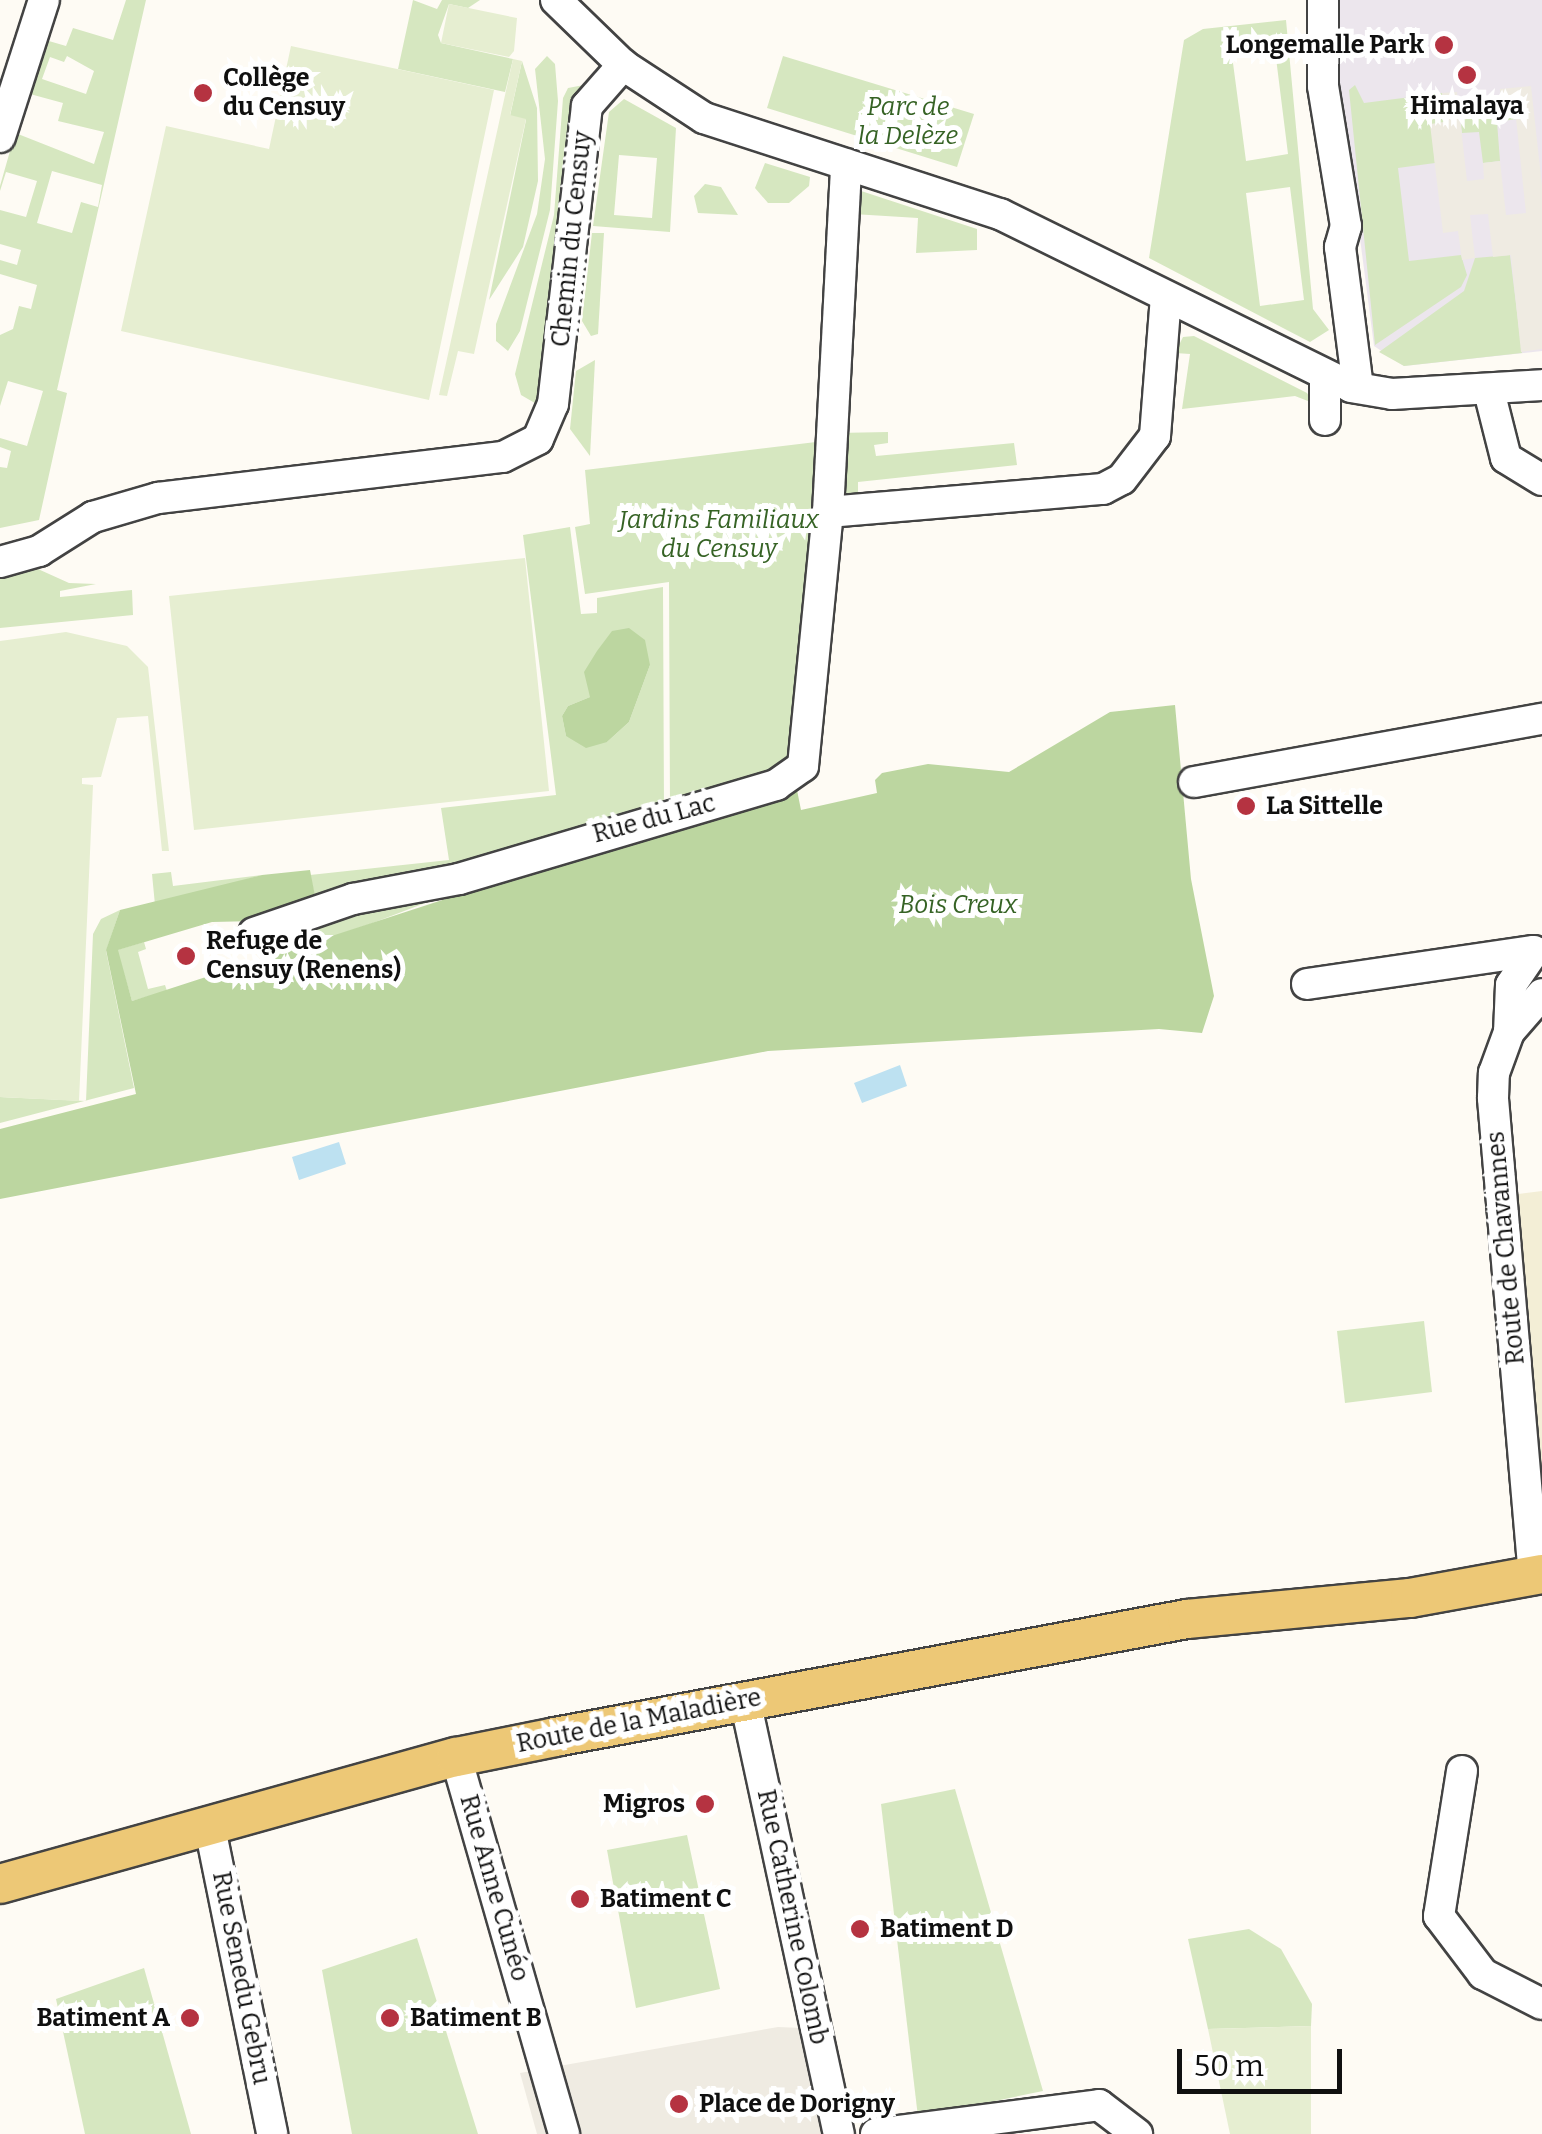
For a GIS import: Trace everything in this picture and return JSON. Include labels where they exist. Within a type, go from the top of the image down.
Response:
[{"type":"main road","name":"Route de Chavannes","points":[[1289,1612],[1539,1576]]},
{"type":"main road","name":"Route de la Maladière","points":[[0,1884],[456,1757],[1188,1618],[1289,1612]]},
{"type":"street","points":[[0,137],[44,0]]},
{"type":"street","points":[[556,0],[624,65],[704,118],[1000,214],[1345,383],[1392,394],[1542,386]]},
{"type":"street","points":[[1323,0],[1323,86],[1346,226],[1340,247],[1345,383]]},
{"type":"street","name":"Chemin du Censuy","points":[[0,562],[39,551],[93,517],[136,508],[158,498],[504,457],[549,426],[587,106],[624,65]]},
{"type":"street","name":"Rue du Lac","points":[[254,933],[353,898],[458,879],[795,777],[809,750],[828,512],[846,164]]},
{"type":"street","points":[[828,512],[1103,489],[1122,479],[1155,436],[1166,296]]},
{"type":"street","points":[[1489,391],[1506,458],[1542,480]]},
{"type":"street","points":[[1194,782],[1542,719]]},
{"type":"street","points":[[1307,984],[1534,951],[1511,985],[1509,1032]]},
{"type":"street","name":"Route de Chavannes","points":[[1539,1576],[1493,1098],[1494,1072],[1509,1032],[1542,994]]},
{"type":"street","name":"Rue Catherine Colomb","points":[[745,1700],[838,2134]]},
{"type":"street","name":"Rue Anne Cunéo","points":[[456,1757],[564,2134]]},
{"type":"street","points":[[1462,1771],[1439,1916],[1484,1974],[1542,2004]]},
{"type":"street","name":"Rue Senedu Gebru","points":[[209,1823],[272,2134]]},
{"type":"street","points":[[876,2134],[1099,2105],[1137,2134]]},
{"type":"shaded area","points":[[1329,0],[1542,0],[1542,351],[1404,366],[1374,346]]},
{"type":"shaded area","points":[[1531,86],[1542,186],[1542,349],[1521,352],[1511,255],[1493,257],[1488,214],[1470,215],[1475,258],[1462,260],[1458,231],[1443,233],[1430,124],[1445,122],[1442,93],[1457,92],[1467,181],[1484,179],[1483,163],[1500,161],[1506,215],[1526,213],[1514,99],[1501,99],[1500,89]]},
{"type":"shaded area","points":[[1542,1191],[1542,1536],[1511,1195]]},
{"type":"shaded area","name":"Place de Dorigny","points":[[778,2027],[802,2028],[835,2134],[537,2134],[520,2073]]},
{"type":"green space","points":[[126,0],[146,0],[57,390],[67,393],[39,520],[0,528],[0,467],[7,468],[11,451],[0,447],[0,438],[27,446],[43,391],[8,381],[0,406],[0,335],[13,329],[19,306],[31,309],[37,285],[0,274],[0,260],[17,265],[21,250],[0,244],[0,210],[26,217],[37,181],[6,172],[0,191],[0,186],[42,39],[66,46],[73,28],[113,40]],"holes":[[[67,56],[94,71],[86,94],[42,79],[50,57],[64,62]],[[30,94],[63,103],[58,121],[104,132],[94,164],[18,134]],[[52,171],[102,185],[98,207],[81,202],[72,233],[37,223]]]},
{"type":"green space","points":[[413,0],[437,9],[442,0],[480,0],[468,8],[449,4],[438,35],[441,43],[513,59],[505,92],[398,69]]},
{"type":"green space","points":[[449,4],[517,18],[514,51],[509,57],[441,43]]},
{"type":"green space","points":[[1286,20],[1313,309],[1329,330],[1310,342],[1149,258],[1184,40],[1203,29]],"holes":[[[1274,42],[1288,154],[1246,161],[1231,48]],[[1290,187],[1304,300],[1260,306],[1246,193]]]},
{"type":"green space","points":[[291,46],[494,90],[429,400],[121,331],[166,126],[269,149]]},
{"type":"green space","points":[[547,56],[555,64],[558,101],[550,210],[520,331],[508,351],[496,341],[496,324],[537,214],[545,159],[535,69]]},
{"type":"green space","name":"Parc de la Delèze","points":[[783,56],[974,114],[957,167],[767,108]]},
{"type":"green space","points":[[513,59],[522,61],[510,115],[526,119],[474,354],[458,351],[447,396],[439,395]]},
{"type":"green space","points":[[522,61],[537,108],[538,181],[523,247],[489,300],[526,120],[510,116]]},
{"type":"green space","points":[[584,85],[578,97],[540,406],[521,395],[515,374],[554,215],[563,98],[568,88]]},
{"type":"green space","points":[[1355,85],[1364,103],[1442,93],[1445,122],[1431,125],[1435,163],[1398,168],[1409,261],[1461,255],[1467,275],[1461,287],[1375,345],[1349,90]]},
{"type":"green space","points":[[1514,98],[1516,119],[1497,122],[1500,161],[1483,163],[1479,132],[1462,133],[1459,104]]},
{"type":"green space","points":[[624,99],[676,128],[670,232],[593,226],[609,112]],"holes":[[[619,155],[657,158],[652,218],[614,215]]]},
{"type":"green space","points":[[765,163],[810,177],[809,186],[789,203],[768,203],[755,188]]},
{"type":"green space","points":[[705,184],[721,187],[738,215],[698,213],[694,196]]},
{"type":"green space","points":[[855,189],[977,229],[977,250],[916,253],[918,218],[853,214]]},
{"type":"green space","points":[[592,233],[604,233],[598,334],[591,336],[582,321]]},
{"type":"green space","points":[[1510,255],[1522,353],[1404,366],[1379,352],[1464,291],[1475,258]]},
{"type":"green space","points":[[1194,336],[1307,393],[1313,403],[1295,396],[1182,409],[1190,354],[1175,353],[1183,337]]},
{"type":"green space","points":[[595,360],[590,456],[570,429],[576,371]]},
{"type":"green space","points":[[888,432],[888,443],[874,445],[876,456],[1014,443],[1017,465],[858,482],[858,497],[841,491],[837,433]]},
{"type":"green space","name":"Jardins Familiaux du Censuy","points":[[816,442],[798,765],[670,809],[669,582],[585,594],[575,527],[590,524],[585,470]]},
{"type":"green space","points":[[570,527],[581,614],[597,613],[597,598],[663,587],[664,810],[457,874],[316,901],[310,875],[449,860],[441,808],[556,795],[523,535]],"holes":[[[650,665],[629,722],[607,742],[566,736],[562,716],[568,706],[590,697],[591,687]]]},
{"type":"green space","points":[[525,558],[549,791],[194,830],[169,596]]},
{"type":"green space","points":[[38,569],[69,583],[96,584],[60,591],[60,597],[132,590],[133,615],[0,628],[0,576]]},
{"type":"green space","points":[[629,628],[645,640],[650,665],[629,722],[607,742],[586,748],[566,736],[562,716],[568,706],[590,697],[584,672],[612,631]]},
{"type":"green space","points":[[66,632],[127,646],[148,667],[169,851],[162,851],[148,716],[117,718],[101,777],[82,778],[82,784],[93,785],[79,1101],[0,1097],[0,641]]},
{"type":"green space","name":"Bois Creux","points":[[1175,705],[1191,879],[1214,996],[1202,1033],[1159,1029],[768,1051],[0,1199],[0,1129],[136,1094],[106,950],[120,910],[262,875],[310,870],[316,901],[256,921],[212,922],[118,950],[132,1001],[796,785],[801,810],[877,793],[875,780],[882,773],[928,764],[1009,772],[1110,712]]},
{"type":"green space","points":[[171,872],[173,886],[262,875],[155,905],[152,874]]},
{"type":"green space","points":[[441,897],[281,954],[277,936],[284,928]]},
{"type":"green space","points":[[120,910],[106,951],[134,1088],[86,1101],[93,934],[101,919]]},
{"type":"green space","points":[[144,942],[146,949],[138,952],[148,989],[165,985],[167,991],[132,1001],[117,950]]},
{"type":"green space","points":[[0,1097],[84,1101],[0,1123]]},
{"type":"green space","points":[[1424,1321],[1432,1392],[1345,1403],[1337,1331]]},
{"type":"green space","points":[[955,1789],[1043,2091],[918,2117],[881,1804]]},
{"type":"green space","points":[[687,1835],[720,1989],[636,2008],[607,1850]]},
{"type":"green space","points":[[1249,1929],[1281,1949],[1312,2004],[1311,2026],[1208,2029],[1188,1939]]},
{"type":"green space","points":[[417,1938],[478,2134],[352,2134],[322,1970]]},
{"type":"green space","points":[[144,1968],[191,2134],[85,2134],[56,1999]]},
{"type":"green space","points":[[1311,2026],[1311,2134],[1230,2134],[1208,2029]]},
{"type":"water","points":[[900,1065],[907,1086],[862,1103],[854,1083]]},
{"type":"water","points":[[339,1142],[346,1164],[299,1180],[292,1157]]},
{"type":"place","name":"Longemalle Park","points":[[1444,45]]},
{"type":"place","name":"Himalaya","points":[[1467,75]]},
{"type":"place","name":"Collège du Censuy","points":[[203,93]]},
{"type":"place","name":"La Sittelle","points":[[1246,806]]},
{"type":"place","name":"Refuge de Censuy (Renens)","points":[[186,956]]},
{"type":"place","name":"Migros","points":[[705,1804]]},
{"type":"place","name":"Batiment C","points":[[580,1899]]},
{"type":"place","name":"Batiment D","points":[[860,1929]]},
{"type":"place","name":"Batiment A","points":[[190,2018]]},
{"type":"place","name":"Batiment B","points":[[390,2018]]},
{"type":"place","name":"Place de Dorigny","points":[[679,2104]]}]
